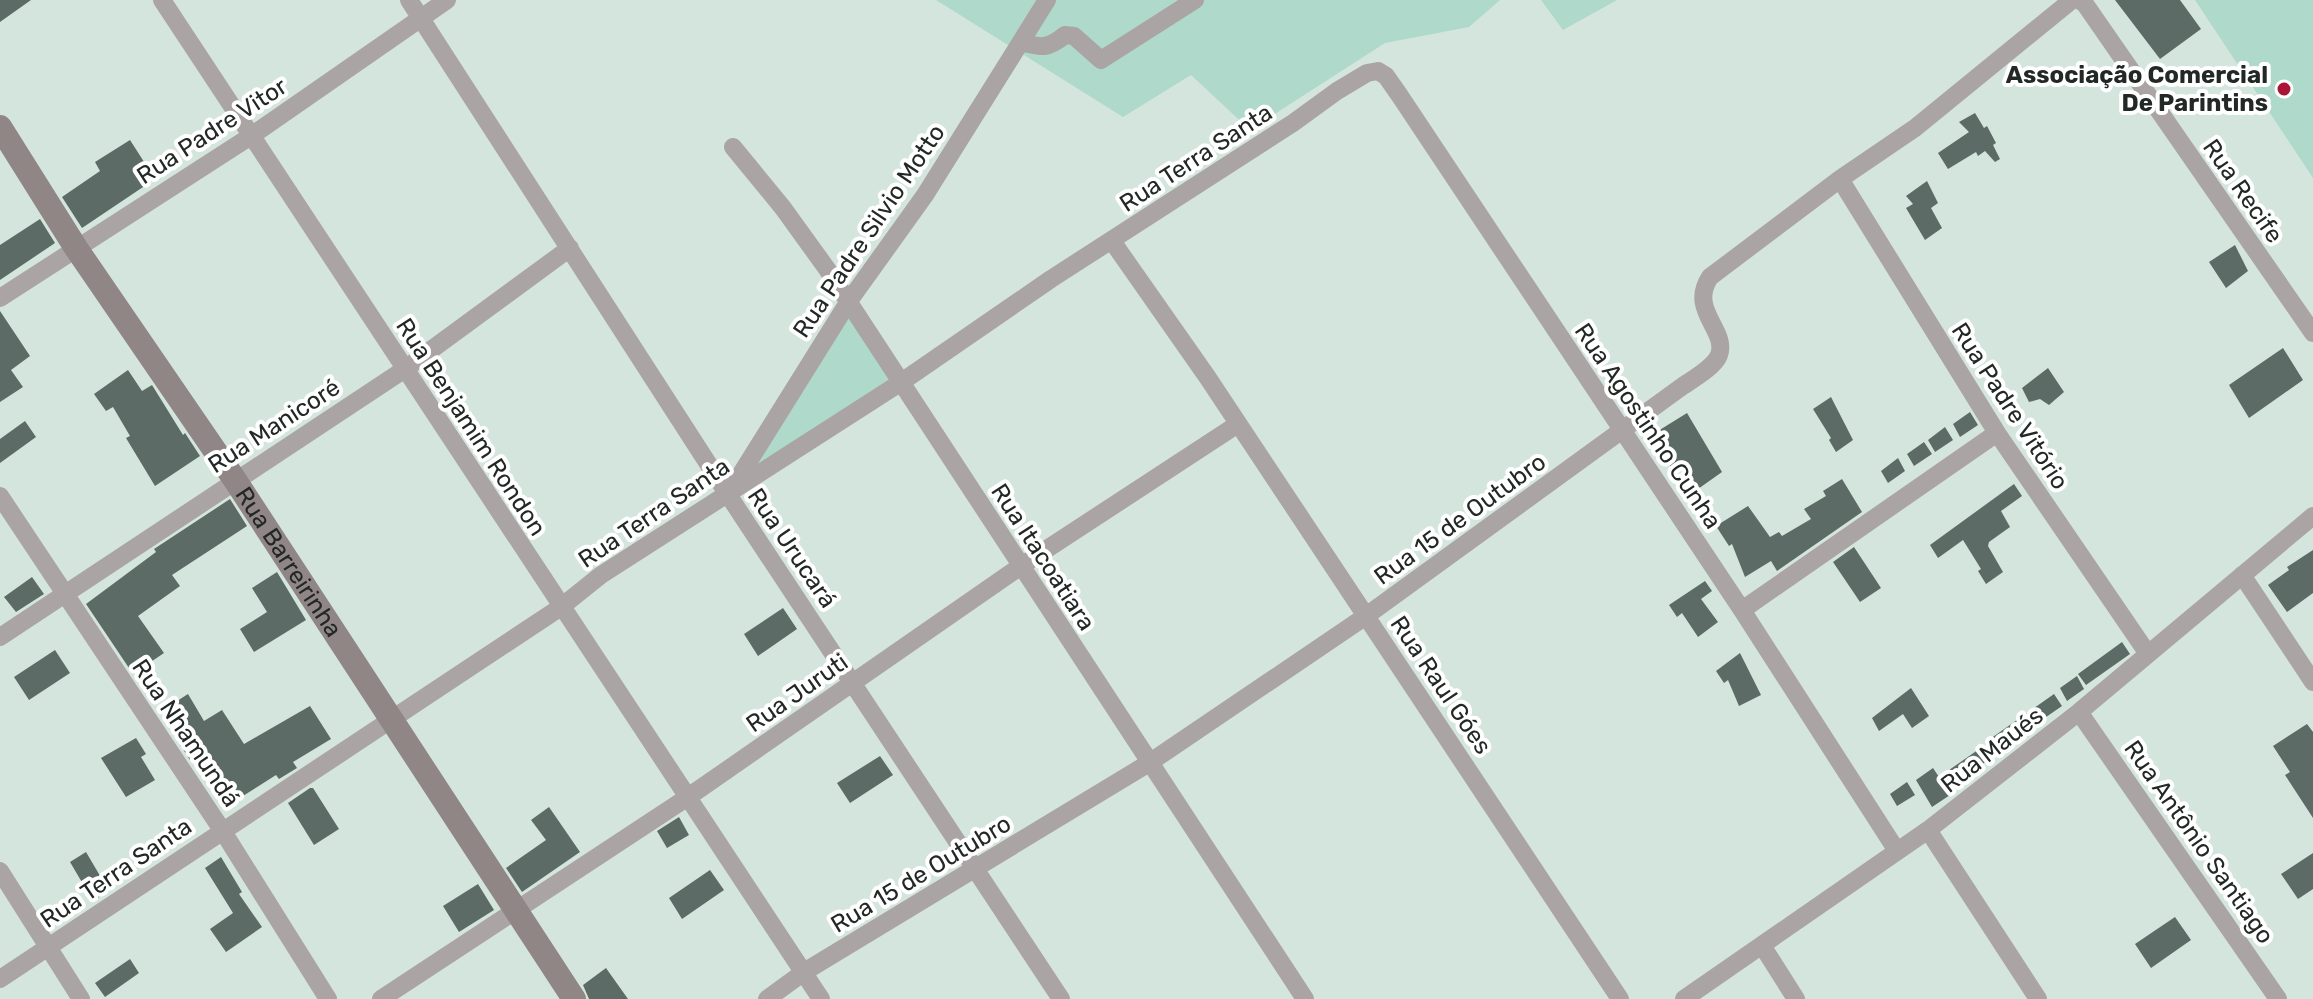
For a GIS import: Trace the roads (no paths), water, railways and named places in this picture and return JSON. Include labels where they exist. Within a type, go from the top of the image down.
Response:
[{"type":"street","name":"Rua Benjamim Rondon","points":[[162,0],[821,999]]},
{"type":"street","name":"Rua Urucará","points":[[409,0],[1061,999]]},
{"type":"street","name":"Rua Padre Vitor","points":[[0,298],[251,136],[447,0]]},
{"type":"street","name":"Rua Padre Silvio Motto","points":[[729,491],[849,301],[925,195],[1047,0]]},
{"type":"street","points":[[1021,42],[1041,48],[1050,47],[1065,35],[1074,36],[1101,60],[1195,0]]},
{"type":"street","name":"Rua 15 de Outubro","points":[[767,999],[804,972],[1149,763],[1366,616],[1714,362],[1720,346],[1704,305],[1705,285],[1710,277],[1840,179],[1915,128],[2072,0]]},
{"type":"street","name":"Rua Recife","points":[[2079,0],[2085,4],[2313,333]]},
{"type":"street","name":"Rua Agostinho Cunha","points":[[1337,91],[1367,73],[1378,71],[1386,76],[1742,610],[1897,851]]},
{"type":"street","name":"Rua Terra Santa","points":[[0,979],[561,607],[601,575],[900,383],[1051,279],[1293,123],[1337,91]]},
{"type":"street","name":"Rua Barreirinha","points":[[0,127],[76,248],[235,480],[574,999]]},
{"type":"street","name":"Rua Itacoatiara","points":[[733,147],[783,208],[849,301],[1305,999]]},
{"type":"street","name":"Rua Padre Vitório","points":[[1840,179],[1997,433],[2148,654]]},
{"type":"street","name":"Rua Raul Góes","points":[[1112,241],[1238,424],[1620,999]]},
{"type":"street","name":"Rua Manicoré","points":[[0,637],[405,369],[570,248]]},
{"type":"street","name":"Rua Juruti","points":[[381,999],[688,797],[1021,566],[1238,424]]},
{"type":"street","points":[[1742,610],[1997,433]]},
{"type":"street","name":"Rua Nhamundá","points":[[0,496],[222,830],[328,999]]},
{"type":"street","name":"Rua Maués","points":[[1684,999],[1928,830],[2079,712],[2313,516]]},
{"type":"street","points":[[2242,575],[2313,682]]},
{"type":"street","name":"Rua Antônio Santiago","points":[[2079,712],[2278,999]]},
{"type":"street","points":[[1928,830],[2038,999]]},
{"type":"street","points":[[0,871],[81,999]]},
{"type":"street","points":[[1763,947],[1796,999]]},
{"type":"place","name":"Associação Comercial De Parintins","points":[[2284,89]]}]
